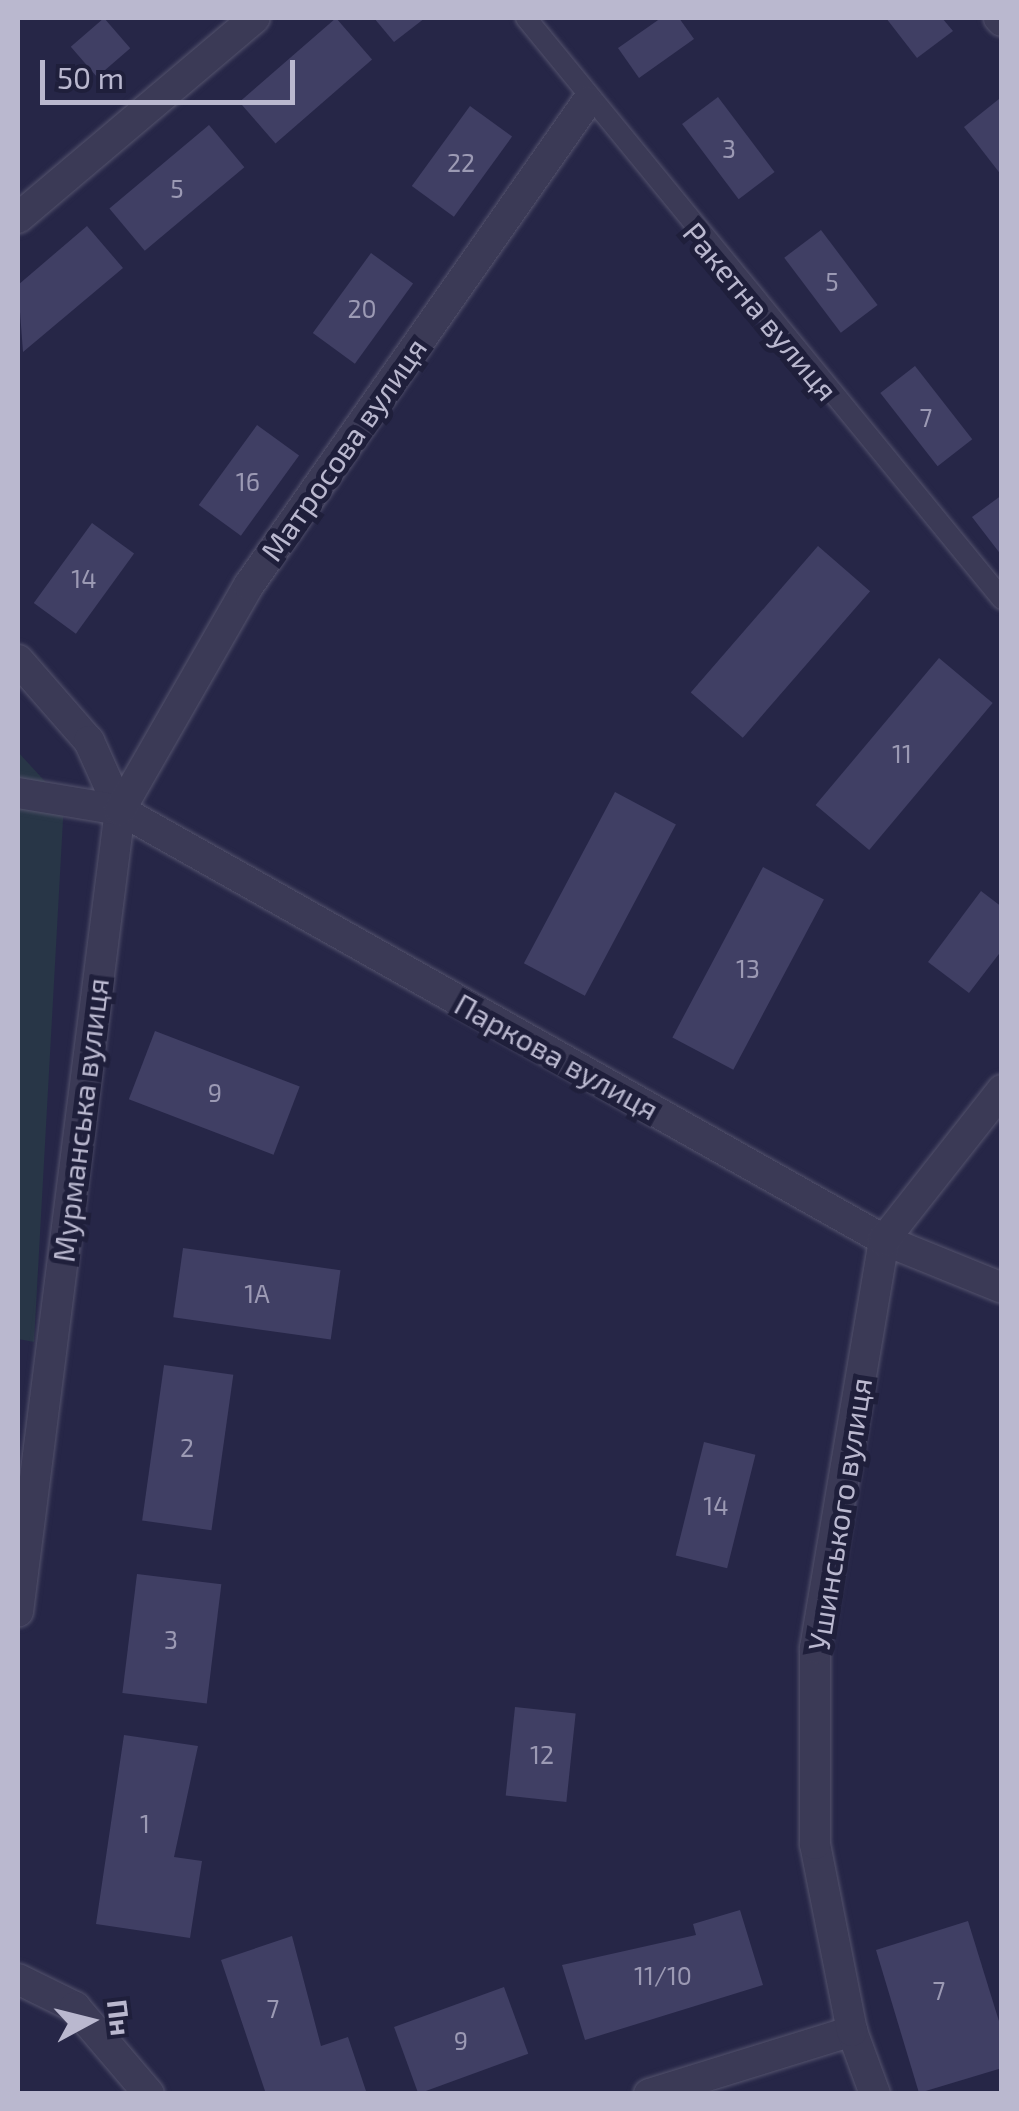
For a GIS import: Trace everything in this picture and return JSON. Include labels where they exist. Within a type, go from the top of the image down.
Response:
[{"type":"street","points":[[18,218],[255,18]]},
{"type":"street","name":"Матросова вулиця","points":[[120,810],[249,586],[586,102]]},
{"type":"street","points":[[18,660],[89,741],[120,810]]},
{"type":"street","points":[[18,794],[120,810]]},
{"type":"street","name":"Паркова вулиця","points":[[120,810],[884,1240],[1002,1288]]},
{"type":"street","name":"Мурманська вулиця","points":[[18,1612],[120,810]]},
{"type":"street","name":"Ушинського вулиця","points":[[875,2094],[852,2031],[815,1844],[815,1648],[884,1240],[1002,1090]]},
{"type":"street","points":[[18,1979],[75,2007],[148,2094]]},
{"type":"street","points":[[649,2094],[852,2031]]},
{"type":"lane","name":"Ракетна вулиця","points":[[526,18],[586,102],[1002,599]]},
{"type":"shaded area","points":[[18,752],[64,802],[34,1342],[18,1339]]},
{"type":"building","points":[[104,18],[130,48],[97,77],[71,47]]},
{"type":"building","points":[[336,18],[372,60],[275,143],[239,102]]},
{"type":"building","points":[[374,18],[425,18],[394,42]]},
{"type":"building","points":[[661,18],[679,18],[694,39],[639,78],[618,48]]},
{"type":"building","points":[[886,18],[942,18],[953,31],[917,58]]},
{"type":"building","points":[[718,97],[775,172],[739,199],[682,124]]},
{"type":"building","points":[[999,99],[1002,102],[1002,176],[964,127]]},
{"type":"building","points":[[470,106],[512,137],[454,217],[412,186]]},
{"type":"building","points":[[209,125],[244,167],[145,251],[109,209]]},
{"type":"building","points":[[87,226],[123,268],[23,352],[18,285]]},
{"type":"building","points":[[821,230],[878,305],[841,333],[784,258]]},
{"type":"building","points":[[371,253],[413,284],[355,364],[313,333]]},
{"type":"building","points":[[915,366],[972,439],[938,466],[880,393]]},
{"type":"building","points":[[257,425],[299,456],[241,536],[199,505]]},
{"type":"building","points":[[1002,495],[1002,556],[972,517]]},
{"type":"building","points":[[92,523],[134,554],[76,634],[34,603]]},
{"type":"building","points":[[818,546],[870,591],[743,738],[691,692]]},
{"type":"building","points":[[939,658],[993,703],[869,850],[816,805]]},
{"type":"building","points":[[615,792],[676,824],[585,996],[524,963]]},
{"type":"building","points":[[763,867],[824,899],[733,1070],[672,1037]]},
{"type":"building","points":[[981,891],[1002,907],[1002,950],[969,993],[928,962]]},
{"type":"building","points":[[155,1031],[300,1087],[274,1155],[129,1099]]},
{"type":"building","points":[[183,1248],[340,1270],[331,1339],[173,1317]]},
{"type":"building","points":[[164,1365],[233,1375],[211,1530],[142,1520]]},
{"type":"building","points":[[704,1442],[755,1455],[727,1568],[676,1556]]},
{"type":"building","points":[[137,1574],[221,1584],[207,1703],[122,1693]]},
{"type":"building","points":[[515,1707],[576,1713],[566,1802],[506,1796]]},
{"type":"building","points":[[124,1735],[198,1746],[174,1857],[202,1861],[190,1938],[96,1924]]},
{"type":"building","points":[[740,1910],[763,1985],[585,2040],[562,1965],[696,1935],[693,1924]]},
{"type":"building","points":[[968,1921],[1002,2031],[1002,2068],[919,2093],[876,1950]]},
{"type":"building","points":[[292,1936],[321,2046],[348,2037],[367,2094],[266,2094],[221,1960]]},
{"type":"building","points":[[504,1987],[528,2054],[418,2094],[394,2027]]}]
